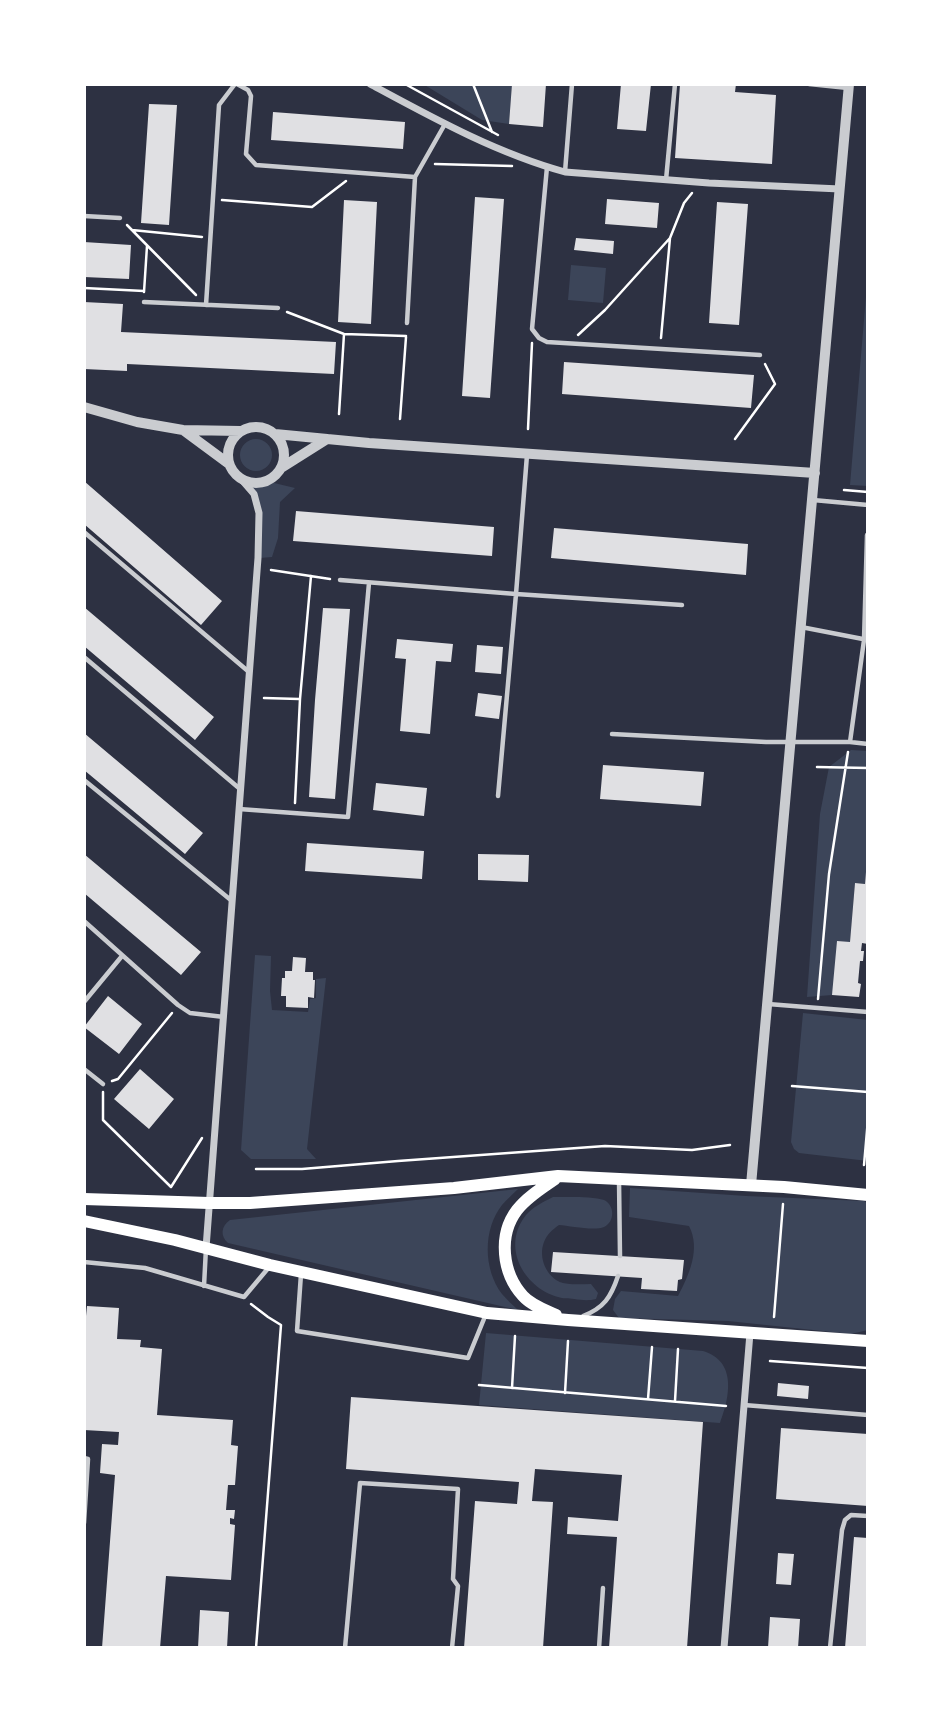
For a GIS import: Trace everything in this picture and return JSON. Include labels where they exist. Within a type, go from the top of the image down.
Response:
[{"type":"main road","points":[[84,1199],[250,1203],[440,1189],[558,1176],[751,1185],[866,1196]]},
{"type":"main road","points":[[558,1176],[516,1211],[506,1233],[505,1258],[510,1279],[524,1298],[570,1321]]},
{"type":"main road","points":[[84,1221],[487,1313],[864,1340]]},
{"type":"street","points":[[370,84],[445,124],[499,148],[565,172],[840,189]]},
{"type":"street","points":[[751,1185],[849,86]]},
{"type":"street","points":[[84,407],[136,422],[183,430],[240,431]]},
{"type":"street","points":[[229,464],[229,446],[233,438],[248,427],[258,426],[275,434],[281,441],[284,450],[281,468]]},
{"type":"street","points":[[183,430],[229,464],[254,494],[259,513],[258,558],[206,1248]]},
{"type":"street","points":[[275,434],[815,473]]},
{"type":"street","points":[[241,479],[258,483],[267,480],[327,439]]},
{"type":"street","points":[[724,1648],[750,1333]]},
{"type":"lane","points":[[206,305],[219,105],[236,84],[248,90],[251,96],[247,154],[256,165],[415,177]]},
{"type":"lane","points":[[565,172],[572,84]]},
{"type":"lane","points":[[666,180],[674,84]]},
{"type":"lane","points":[[809,84],[849,86]]},
{"type":"lane","points":[[407,323],[415,177],[445,124]]},
{"type":"lane","points":[[547,167],[533,329],[539,338],[547,342],[568,344],[761,355]]},
{"type":"lane","points":[[84,216],[120,218]]},
{"type":"lane","points":[[144,302],[278,308]]},
{"type":"lane","points":[[498,796],[527,454]]},
{"type":"lane","points":[[812,500],[868,505]]},
{"type":"lane","points":[[84,532],[249,673]]},
{"type":"lane","points":[[850,742],[866,640],[867,534]]},
{"type":"lane","points":[[340,580],[682,605]]},
{"type":"lane","points":[[239,809],[348,817],[369,583]]},
{"type":"lane","points":[[801,627],[866,640]]},
{"type":"lane","points":[[84,657],[241,790]]},
{"type":"lane","points":[[612,734],[868,744]]},
{"type":"lane","points":[[84,780],[232,901]]},
{"type":"lane","points":[[84,921],[178,1006],[190,1013],[224,1017]]},
{"type":"lane","points":[[84,1002],[122,956]]},
{"type":"lane","points":[[767,1004],[868,1012]]},
{"type":"lane","points":[[84,1069],[103,1084]]},
{"type":"lane","points":[[619,1179],[620,1256]]},
{"type":"lane","points":[[204,1286],[206,1248]]},
{"type":"lane","points":[[84,1262],[145,1268],[244,1297],[270,1265]]},
{"type":"lane","points":[[301,1272],[297,1331],[468,1358],[487,1313]]},
{"type":"lane","points":[[570,1321],[596,1311],[604,1304],[618,1276]]},
{"type":"lane","points":[[743,1405],[868,1415]]},
{"type":"lane","points":[[84,1458],[88,1459],[84,1523]]},
{"type":"lane","points":[[345,1648],[360,1483],[458,1489],[453,1579],[458,1586],[453,1648]]},
{"type":"lane","points":[[830,1648],[842,1530],[845,1520],[851,1515],[868,1516]]},
{"type":"lane","points":[[598,1648],[603,1588]]},
{"type":"path","points":[[405,84],[503,137]]},
{"type":"path","points":[[473,84],[499,148]]},
{"type":"path","points":[[423,164],[519,166]]},
{"type":"path","points":[[213,199],[312,207],[357,173]]},
{"type":"path","points":[[661,349],[670,238],[684,203],[700,182]]},
{"type":"path","points":[[120,218],[206,305]]},
{"type":"path","points":[[132,230],[210,238]]},
{"type":"path","points":[[568,344],[605,310],[670,238]]},
{"type":"path","points":[[144,302],[147,246]]},
{"type":"path","points":[[84,288],[144,291]]},
{"type":"path","points":[[278,308],[344,334],[406,336],[400,419]]},
{"type":"path","points":[[528,429],[533,329]]},
{"type":"path","points":[[340,414],[344,334]]},
{"type":"path","points":[[735,439],[775,384],[761,355]]},
{"type":"path","points":[[844,490],[868,492]]},
{"type":"path","points":[[271,570],[340,580]]},
{"type":"path","points":[[294,813],[300,699],[311,576]]},
{"type":"path","points":[[264,698],[300,699]]},
{"type":"path","points":[[817,1008],[830,874],[850,742]]},
{"type":"path","points":[[817,767],[868,768]]},
{"type":"path","points":[[178,1006],[118,1079],[103,1084],[103,1120],[171,1187],[202,1138]]},
{"type":"path","points":[[792,1086],[868,1092]]},
{"type":"path","points":[[864,1165],[868,1119]]},
{"type":"path","points":[[256,1169],[302,1169],[605,1146],[692,1150],[730,1145]]},
{"type":"path","points":[[774,1318],[783,1204]]},
{"type":"path","points":[[244,1297],[268,1318],[281,1325],[256,1648]]},
{"type":"path","points":[[512,1388],[515,1336]]},
{"type":"path","points":[[565,1393],[568,1341]]},
{"type":"path","points":[[648,1400],[652,1346]]},
{"type":"path","points":[[675,1402],[678,1349]]},
{"type":"path","points":[[770,1361],[868,1368]]},
{"type":"path","points":[[479,1385],[726,1406]]},
{"type":"shaded area","points":[[423,84],[512,84],[509,124],[482,120]]},
{"type":"shaded area","points":[[571,265],[606,268],[603,303],[568,300]]},
{"type":"shaded area","points":[[868,273],[868,486],[850,485]]},
{"type":"shaded area","points":[[256,439],[267,444],[272,455],[267,466],[256,471],[245,466],[240,455],[245,444]]},
{"type":"shaded area","points":[[270,482],[295,488],[280,502],[278,538],[272,557],[260,558],[262,513],[250,485]]},
{"type":"shaded area","points":[[851,750],[868,751],[868,851],[865,884],[855,883],[850,942],[832,995],[807,997],[820,814],[829,767]]},
{"type":"shaded area","points":[[255,955],[271,956],[272,1010],[308,1012],[310,999],[316,998],[316,979],[326,978],[307,1149],[316,1159],[251,1159],[241,1150]]},
{"type":"shaded area","points":[[803,1013],[868,1020],[868,1161],[799,1153],[794,1149],[791,1142]]},
{"type":"shaded area","points":[[630,1188],[864,1201],[868,1204],[868,1330],[851,1334],[728,1321],[619,1318],[613,1310],[615,1299],[621,1291],[678,1296],[694,1253],[689,1226],[629,1217]]},
{"type":"shaded area","points":[[518,1189],[496,1215],[491,1226],[488,1249],[491,1273],[496,1284],[518,1310],[228,1243],[223,1234],[223,1228],[230,1220]]},
{"type":"shaded area","points":[[553,1197],[604,1200],[612,1209],[612,1218],[608,1225],[588,1228],[559,1225],[548,1234],[542,1248],[545,1266],[552,1277],[566,1284],[591,1284],[598,1293],[596,1299],[562,1298],[546,1292],[526,1275],[520,1264],[516,1252],[519,1227],[529,1212]]},
{"type":"shaded area","points":[[486,1333],[703,1351],[714,1356],[726,1371],[728,1391],[720,1423],[479,1405]]},
{"type":"building","points":[[512,84],[546,84],[543,127],[509,124]]},
{"type":"building","points":[[621,84],[651,84],[646,131],[617,129]]},
{"type":"building","points":[[680,84],[736,84],[735,92],[776,95],[772,164],[675,158]]},
{"type":"building","points":[[149,104],[177,105],[169,225],[141,223]]},
{"type":"building","points":[[273,112],[405,122],[403,149],[271,140]]},
{"type":"building","points":[[475,197],[504,199],[490,398],[462,396]]},
{"type":"building","points":[[607,199],[659,203],[657,228],[605,224]]},
{"type":"building","points":[[344,200],[377,202],[371,324],[338,322]]},
{"type":"building","points":[[717,202],[748,204],[739,325],[709,323]]},
{"type":"building","points":[[576,238],[614,241],[613,254],[574,250]]},
{"type":"building","points":[[84,242],[131,245],[129,279],[84,277]]},
{"type":"building","points":[[84,302],[123,304],[121,332],[336,342],[334,374],[127,364],[127,371],[84,369]]},
{"type":"building","points":[[564,362],[754,375],[751,408],[562,394]]},
{"type":"building","points":[[84,481],[222,601],[201,625],[84,524]]},
{"type":"building","points":[[296,511],[494,527],[492,556],[293,541]]},
{"type":"building","points":[[554,528],[748,544],[746,575],[551,558]]},
{"type":"building","points":[[84,607],[214,717],[195,740],[84,646]]},
{"type":"building","points":[[323,608],[350,609],[335,799],[309,797]]},
{"type":"building","points":[[397,639],[453,644],[451,662],[436,661],[430,734],[400,731],[406,659],[395,658]]},
{"type":"building","points":[[477,645],[503,647],[501,674],[475,672]]},
{"type":"building","points":[[478,693],[502,696],[499,719],[475,716]]},
{"type":"building","points":[[84,733],[203,833],[185,854],[84,770]]},
{"type":"building","points":[[603,765],[704,772],[701,806],[600,799]]},
{"type":"building","points":[[376,783],[427,788],[424,816],[373,810]]},
{"type":"building","points":[[307,843],[424,851],[422,879],[305,871]]},
{"type":"building","points":[[84,854],[201,952],[181,975],[84,893]]},
{"type":"building","points":[[478,854],[529,855],[528,882],[478,880]]},
{"type":"building","points":[[866,872],[868,944],[862,943],[861,951],[864,951],[863,961],[860,961],[859,997],[832,995],[837,941],[850,942],[855,883],[865,884]]},
{"type":"building","points":[[293,957],[306,958],[305,972],[313,972],[314,998],[308,997],[308,1008],[286,1007],[286,996],[281,996],[282,978],[285,978],[285,971],[292,971]]},
{"type":"building","points":[[108,996],[142,1024],[119,1054],[84,1027]]},
{"type":"building","points":[[140,1069],[174,1099],[149,1129],[114,1099]]},
{"type":"building","points":[[553,1252],[684,1260],[682,1279],[678,1280],[677,1291],[641,1289],[642,1278],[551,1272]]},
{"type":"building","points":[[87,1306],[119,1308],[117,1339],[141,1340],[140,1347],[162,1349],[157,1415],[233,1420],[231,1445],[238,1446],[235,1485],[228,1485],[226,1510],[235,1510],[234,1519],[230,1518],[230,1524],[235,1525],[231,1580],[166,1576],[160,1648],[102,1648],[115,1475],[100,1473],[102,1444],[118,1445],[119,1432],[84,1430],[84,1336]]},
{"type":"building","points":[[778,1383],[809,1386],[808,1399],[777,1396]]},
{"type":"building","points":[[351,1397],[703,1422],[687,1648],[609,1648],[617,1537],[567,1534],[568,1517],[618,1521],[622,1475],[535,1469],[532,1501],[553,1502],[543,1648],[464,1648],[475,1501],[517,1504],[519,1482],[346,1469]]},
{"type":"building","points":[[781,1428],[868,1434],[868,1506],[776,1499]]},
{"type":"building","points":[[854,1537],[868,1538],[868,1648],[845,1648]]},
{"type":"building","points":[[778,1553],[794,1554],[791,1585],[776,1584]]},
{"type":"building","points":[[200,1610],[229,1612],[227,1648],[198,1648]]},
{"type":"building","points":[[770,1617],[800,1619],[798,1648],[768,1648]]}]
